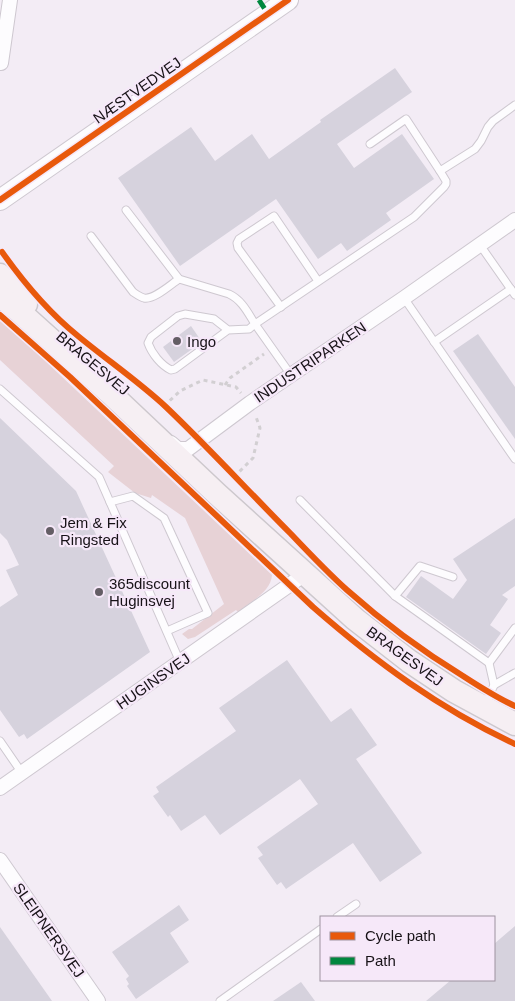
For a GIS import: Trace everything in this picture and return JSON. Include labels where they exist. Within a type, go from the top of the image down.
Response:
[{"type":"main road","name":"NÆSTVEDVEJ","points":[[0,200],[288,0]]},
{"type":"main road","name":"BRAGESVEJ","points":[[0,276],[76,352],[142,405],[189,458],[305,574],[355,619],[409,661],[454,691],[515,724]]},
{"type":"main road","name":"BRAGESVEJ","points":[[0,296],[110,393],[189,458]]},
{"type":"street","points":[[1,63],[10,0]]},
{"type":"street","name":"INDUSTRIPARKEN","points":[[189,458],[250,403],[515,220]]},
{"type":"street","name":"HUGINSVEJ","points":[[0,788],[305,574]]},
{"type":"street","name":"SLEIPNERSVEJ","points":[[0,860],[98,1001]]},
{"type":"lane","points":[[440,171],[475,149],[493,121],[515,105]]},
{"type":"lane","points":[[228,330],[214,319],[185,314],[178,316],[151,337],[148,343],[151,351],[166,368],[175,369],[228,330],[248,329],[256,324],[414,217],[444,187],[446,181],[406,119],[370,144]]},
{"type":"lane","points":[[126,210],[179,279],[236,297],[291,375]]},
{"type":"lane","points":[[281,307],[238,248],[236,243],[239,239],[274,216],[318,282]]},
{"type":"lane","points":[[91,236],[133,292],[140,297],[151,297],[160,293],[179,279]]},
{"type":"lane","points":[[434,342],[513,292],[480,245]]},
{"type":"lane","points":[[404,298],[515,459]]},
{"type":"lane","points":[[0,389],[99,476],[180,662]]},
{"type":"lane","points":[[110,502],[134,496],[164,518],[208,613],[167,631]]},
{"type":"lane","points":[[300,500],[395,596],[489,663],[494,685],[484,708]]},
{"type":"lane","points":[[395,596],[420,566],[453,577]]},
{"type":"lane","points":[[489,663],[515,628]]},
{"type":"lane","points":[[494,685],[515,673]]},
{"type":"lane","points":[[0,741],[22,773]]},
{"type":"lane","points":[[338,916],[356,904]]},
{"type":"lane","points":[[220,1001],[320,930]]},
{"type":"path","points":[[225,385],[230,378],[272,348]]},
{"type":"path","points":[[158,400],[171,413]]},
{"type":"path","points":[[228,471],[241,483]]},
{"type":"shaded area","points":[[0,321],[41,357],[272,575],[271,581],[264,592],[238,612],[236,610],[195,637],[188,639],[182,634],[192,629],[224,604],[185,518],[152,495],[151,498],[135,493],[108,472],[114,466],[0,360]]},
{"type":"building","points":[[395,68],[412,92],[337,144],[354,168],[402,134],[434,179],[386,213],[391,220],[347,251],[341,243],[318,259],[276,199],[180,266],[118,178],[191,127],[215,161],[252,134],[269,159],[321,122],[320,120]]},
{"type":"building","points":[[191,326],[202,342],[174,362],[163,347]]},
{"type":"building","points":[[478,334],[515,387],[515,439],[453,351]]},
{"type":"building","points":[[0,418],[76,491],[150,652],[27,739],[24,734],[19,737],[0,710],[0,607],[18,595],[6,570],[19,565],[7,540],[0,533]]},
{"type":"building","points":[[515,518],[515,586],[502,595],[508,599],[490,625],[501,633],[486,654],[406,597],[421,576],[453,599],[467,580],[453,559]]},
{"type":"building","points":[[287,660],[331,722],[351,708],[377,745],[356,759],[422,853],[380,882],[353,843],[286,889],[281,882],[277,885],[258,858],[263,855],[257,847],[318,804],[300,779],[220,835],[205,815],[181,831],[153,796],[159,792],[156,787],[236,731],[219,708]]},
{"type":"building","points":[[179,905],[189,920],[170,933],[189,962],[136,999],[127,986],[129,984],[126,979],[129,976],[112,952]]},
{"type":"building","points":[[515,926],[515,1001],[426,1001],[450,981],[495,981],[495,943]]},
{"type":"building","points":[[0,927],[52,1001],[0,1001]]},
{"type":"building","points":[[301,982],[315,1001],[273,1001]]},
{"type":"marked path","points":[[259,0],[268,14]]},
{"type":"cycle path","points":[[0,200],[288,0]]},
{"type":"cycle path","points":[[2,252],[28,286],[57,317],[166,407],[347,590],[389,625],[433,657],[515,706]]},
{"type":"cycle path","points":[[0,315],[70,377],[313,607],[361,647],[435,700],[515,744]]},
{"type":"place","name":"Ingo","points":[[177,341]]},
{"type":"place","name":"Jem & Fix Ringsted","points":[[50,531]]},
{"type":"place","name":"365discount Huginsvej","points":[[99,592]]}]
